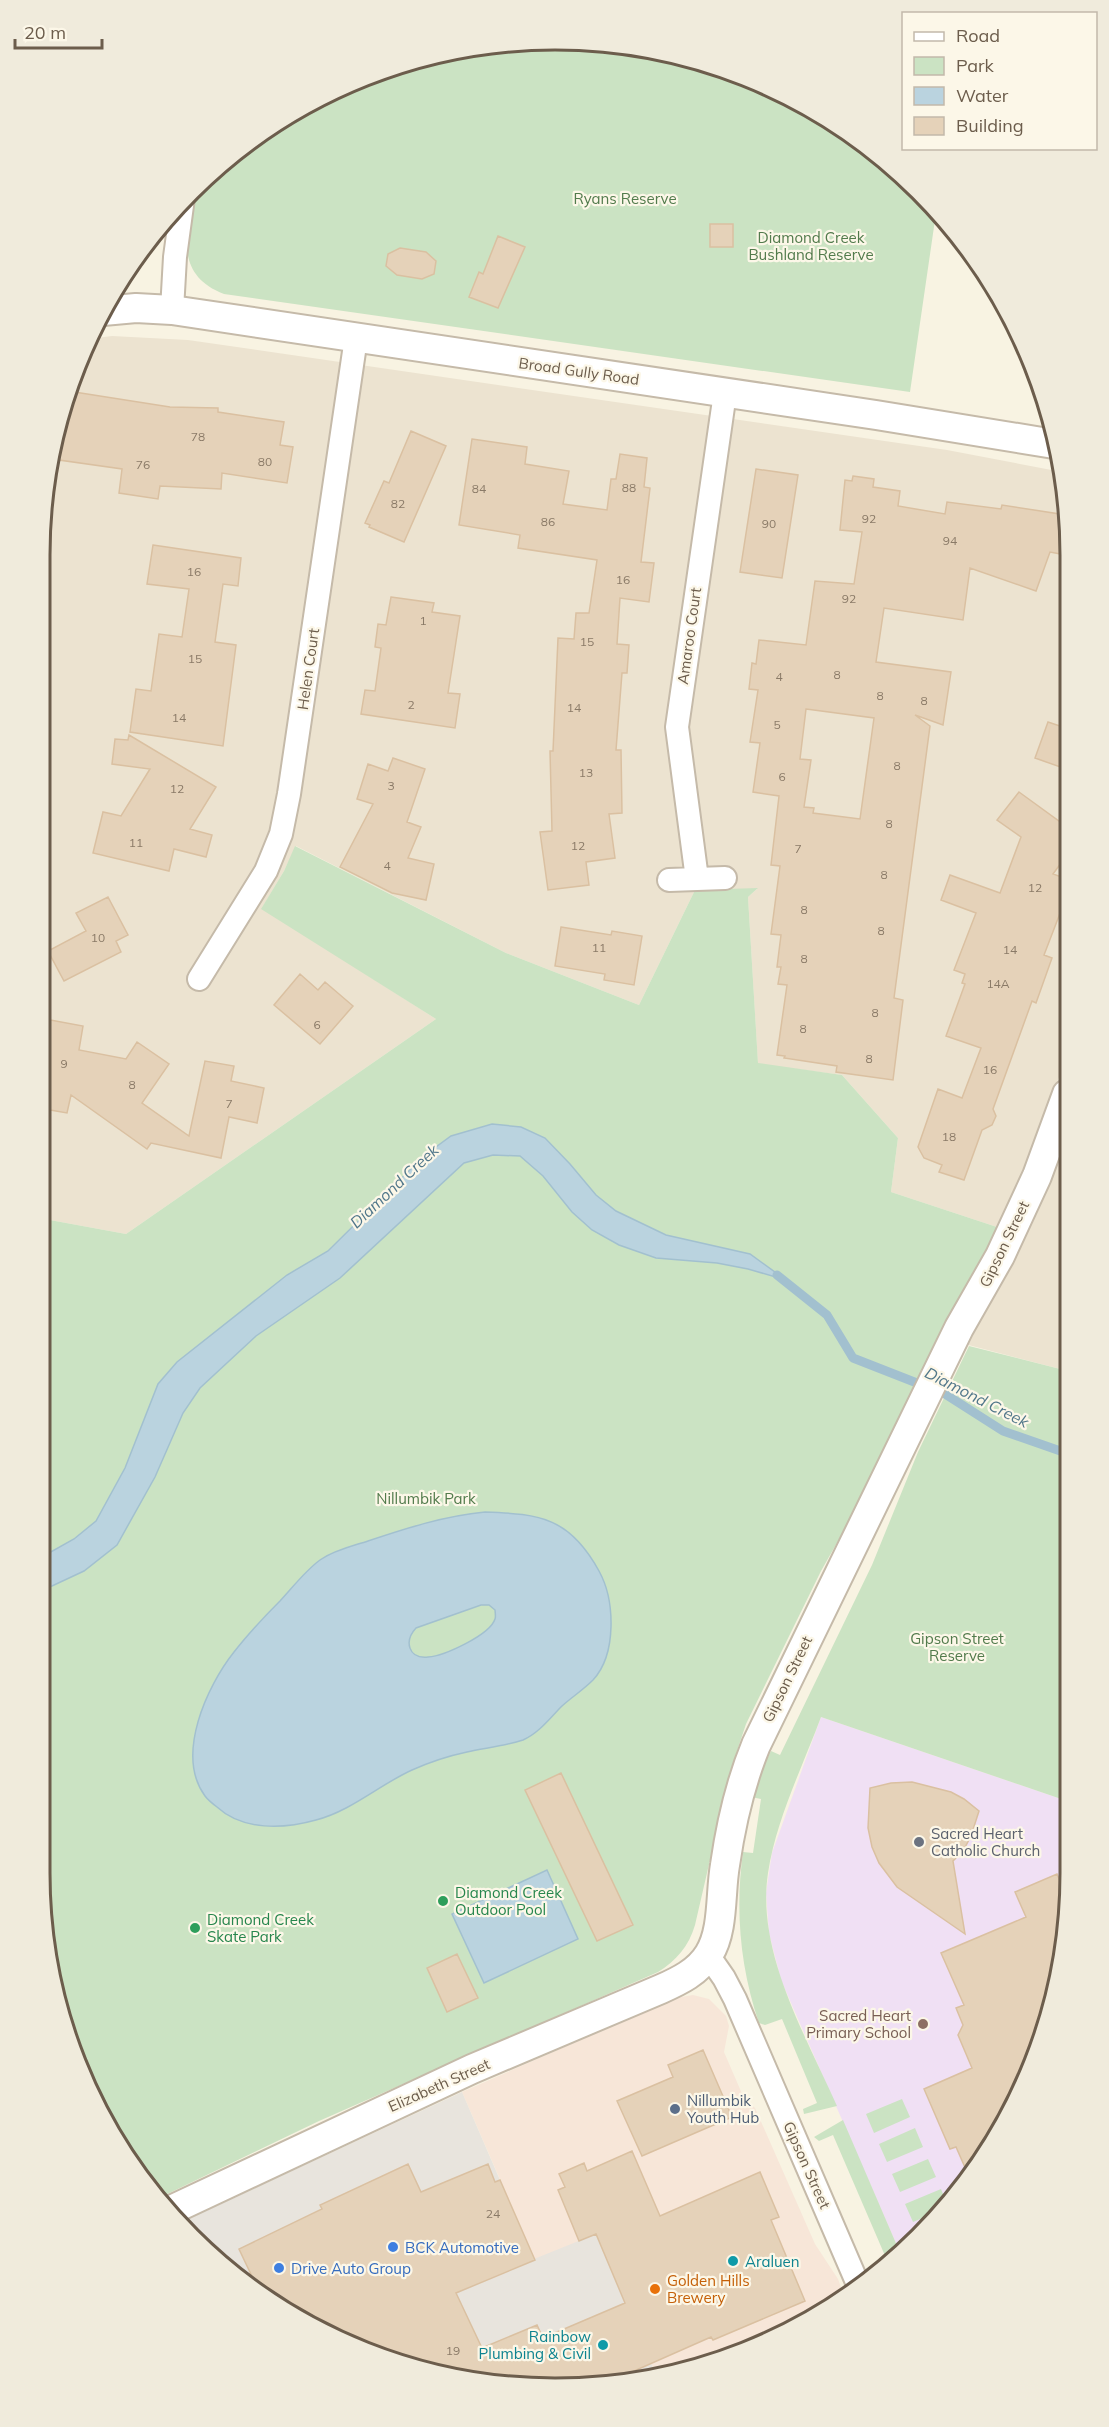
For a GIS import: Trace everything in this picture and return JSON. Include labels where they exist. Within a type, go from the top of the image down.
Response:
[{"type":"street","points":[[172,310],[175,257],[181,216]]},
{"type":"street","name":"Broad Gully Road","points":[[113,310],[136,308],[172,310],[876,415],[1047,443]]},
{"type":"street","name":"Helen Court","points":[[199,979],[266,871],[281,834],[291,782],[357,338]]},
{"type":"street","name":"Amaroo Court","points":[[697,879],[677,727],[724,393]]},
{"type":"street","points":[[669,880],[725,878]]},
{"type":"street","name":"Gipson Street","points":[[855,2278],[735,1999],[708,1955],[716,1934],[728,1842],[740,1790],[751,1756],[773,1706],[905,1436],[959,1328],[1009,1239],[1060,1114]]},
{"type":"street","name":"Elizabeth Street","points":[[177,2207],[472,2069],[661,1989],[691,1973],[708,1955]]},
{"type":"shaded area","points":[[112,336],[188,340],[947,450],[1052,470],[1060,554],[1060,1074],[1028,1162],[1000,1228],[891,1192],[898,1138],[842,1075],[758,1064],[748,897],[757,889],[695,890],[639,1005],[506,953],[296,846],[262,908],[436,1019],[126,1234],[50,1220],[51,521],[59,456],[67,424],[76,392],[99,338]]},
{"type":"shaded area","points":[[1060,1147],[1060,1369],[961,1343]]},
{"type":"shaded area","name":"Sacred Heart Primary School","points":[[821,1717],[1060,1799],[1060,1872],[1055,1938],[1050,1971],[1033,2035],[1007,2096],[974,2153],[934,2205],[896,2244],[781,1980],[769,1933],[766,1893],[772,1853]]},
{"type":"shaded area","points":[[693,1995],[709,1999],[726,2016],[729,2026],[724,2052],[743,2096],[755,2108],[815,2244],[841,2288],[807,2310],[748,2339],[717,2351],[653,2368],[596,2235],[535,2260],[462,2092],[676,1998]]},
{"type":"shaded area","points":[[462,2092],[534,2259],[596,2234],[653,2368],[588,2376],[554,2378],[521,2376],[456,2368],[392,2351],[331,2325],[274,2292],[222,2252],[188,2219]]},
{"type":"green space","name":"Ryans Reserve","points":[[554,50],[588,51],[653,59],[717,76],[748,88],[807,117],[862,154],[912,197],[935,223],[910,392],[224,294],[207,285],[196,275],[187,249],[191,204],[197,197],[247,154],[302,117],[361,88],[392,76],[456,59],[521,51]]},
{"type":"green space","name":"Nillumbik Park","points":[[295,846],[506,953],[639,1005],[695,890],[758,888],[748,897],[758,1063],[842,1075],[898,1138],[891,1192],[1000,1228],[872,1481],[821,1571],[746,1724],[731,1769],[695,1925],[681,1952],[658,1972],[319,2121],[166,2195],[117,2125],[88,2066],[67,2003],[54,1938],[50,1872],[50,1220],[126,1234],[436,1019],[261,909],[284,871]]},
{"type":"green space","name":"Gipson Street Reserve","points":[[969,1346],[1060,1369],[1060,1799],[821,1717],[777,1833],[768,1873],[766,1903],[769,1933],[786,1993],[837,2106],[804,2114],[803,2109],[817,2103],[782,2019],[765,2025],[759,2023],[743,1960],[739,1895],[743,1852],[753,1853],[761,1799],[751,1797],[771,1751],[780,1755],[872,1565],[918,1452]]},
{"type":"green space","points":[[902,2099],[910,2117],[874,2133],[866,2114]]},
{"type":"green space","points":[[843,2120],[896,2244],[884,2254],[833,2135],[819,2141],[814,2137]]},
{"type":"green space","points":[[915,2128],[923,2147],[887,2162],[879,2144]]},
{"type":"green space","points":[[928,2159],[936,2177],[900,2192],[892,2174]]},
{"type":"green space","points":[[941,2189],[943,2194],[923,2218],[913,2222],[905,2204]]},
{"type":"water","points":[[492,1124],[521,1127],[545,1138],[596,1195],[616,1211],[666,1235],[750,1254],[786,1280],[717,1263],[656,1258],[619,1245],[592,1230],[572,1212],[543,1176],[520,1156],[493,1155],[464,1163],[340,1278],[256,1336],[200,1388],[183,1413],[155,1477],[117,1545],[84,1571],[50,1586],[50,1552],[74,1539],[96,1521],[125,1468],[158,1384],[177,1362],[287,1275],[328,1251],[425,1155],[451,1136]]},
{"type":"water","points":[[505,1513],[552,1522],[577,1540],[588,1553],[604,1583],[611,1627],[606,1656],[593,1680],[529,1737],[426,1764],[329,1816],[291,1825],[264,1826],[227,1815],[211,1802],[205,1796],[197,1779],[193,1761],[198,1721],[224,1666],[256,1626],[304,1574],[325,1557],[411,1527],[470,1514]],"holes":[[[481,1605],[489,1605],[495,1610],[495,1619],[485,1632],[476,1638],[435,1656],[421,1657],[412,1652],[409,1643],[416,1628]]]},
{"type":"water","points":[[547,1870],[578,1939],[484,1983],[452,1914]]},
{"type":"building","points":[[710,224],[733,224],[733,247],[710,247]]},
{"type":"building","points":[[498,236],[525,247],[498,308],[469,297],[479,272],[483,274]]},
{"type":"building","points":[[400,248],[426,252],[436,261],[434,274],[422,279],[397,275],[386,266],[388,254]]},
{"type":"building","points":[[76,392],[170,407],[218,408],[218,412],[284,422],[280,445],[293,447],[287,483],[222,473],[221,489],[160,486],[158,499],[119,493],[122,469],[58,460]]},
{"type":"building","points":[[411,431],[446,446],[404,542],[369,527],[370,525],[365,523],[384,481],[389,483]]},
{"type":"building","points":[[472,439],[527,447],[525,464],[569,471],[563,504],[607,510],[611,479],[616,479],[620,454],[647,458],[644,487],[650,488],[641,562],[654,563],[649,602],[620,598],[617,644],[629,645],[627,673],[622,673],[616,750],[621,750],[622,813],[609,814],[615,858],[586,862],[589,885],[548,890],[540,832],[552,831],[550,751],[553,751],[558,638],[574,639],[576,613],[589,613],[597,560],[518,548],[520,535],[459,525]]},
{"type":"building","points":[[756,469],[798,475],[782,578],[740,572]]},
{"type":"building","points":[[853,476],[874,479],[873,487],[900,491],[898,506],[945,514],[947,502],[1001,509],[1002,505],[1057,514],[1058,521],[1060,554],[1050,552],[1036,591],[970,568],[963,620],[884,608],[876,662],[951,672],[943,725],[915,715],[930,726],[894,998],[903,1000],[893,1080],[836,1072],[837,1066],[777,1055],[787,985],[778,984],[781,967],[777,967],[781,935],[771,934],[780,866],[771,865],[779,796],[753,792],[760,743],[750,742],[758,690],[749,689],[752,663],[756,664],[759,640],[806,645],[815,581],[854,584],[862,532],[840,530],[845,480],[852,481]],"holes":[[[806,709],[874,718],[860,819],[813,813],[814,808],[804,807],[811,760],[800,759]]]},
{"type":"building","points":[[153,545],[241,558],[238,586],[223,584],[215,642],[236,645],[223,746],[130,732],[136,689],[151,691],[159,634],[182,637],[189,589],[147,584]]},
{"type":"building","points":[[391,597],[434,603],[432,612],[460,616],[448,693],[460,694],[455,728],[361,714],[365,690],[375,691],[381,648],[375,647],[378,624],[386,625]]},
{"type":"building","points":[[1048,722],[1060,726],[1060,767],[1035,758]]},
{"type":"building","points":[[129,735],[216,787],[190,829],[212,835],[206,857],[174,849],[169,871],[93,853],[103,812],[121,816],[150,769],[112,764],[115,739],[128,740]]},
{"type":"building","points":[[393,758],[425,769],[407,822],[421,827],[408,858],[434,864],[426,900],[392,893],[340,867],[373,804],[357,799],[368,764],[388,771]]},
{"type":"building","points":[[1019,792],[1060,822],[1060,864],[1053,874],[1060,876],[1060,913],[1044,955],[1052,958],[1036,1003],[1032,1001],[993,1109],[996,1116],[992,1125],[982,1130],[964,1180],[939,1172],[942,1165],[924,1158],[918,1147],[938,1089],[962,1098],[981,1048],[946,1036],[965,984],[962,983],[965,974],[954,970],[976,913],[941,900],[950,875],[1000,893],[1021,837],[997,820]]},
{"type":"building","points":[[108,897],[128,935],[116,941],[121,952],[64,981],[50,955],[50,950],[86,931],[76,913]]},
{"type":"building","points":[[561,927],[611,935],[612,931],[642,936],[634,985],[604,980],[605,974],[555,966]]},
{"type":"building","points":[[300,974],[318,990],[325,982],[353,1006],[320,1044],[274,1005]]},
{"type":"building","points":[[50,1020],[83,1026],[79,1050],[126,1059],[137,1042],[169,1064],[142,1103],[189,1136],[205,1061],[234,1066],[231,1081],[264,1088],[257,1123],[229,1117],[221,1158],[151,1143],[147,1149],[71,1095],[67,1113],[50,1110]]},
{"type":"building","points":[[561,1773],[633,1925],[597,1941],[525,1790]]},
{"type":"building","name":"Sacred Heart Catholic Church","points":[[912,1782],[951,1792],[979,1811],[971,1836],[963,1851],[953,1861],[965,1934],[897,1887],[879,1863],[872,1847],[868,1828],[870,1788],[891,1783]]},
{"type":"building","points":[[1057,1874],[1060,1880],[1058,1906],[1050,1971],[1033,2035],[1021,2066],[992,2125],[965,2166],[956,2147],[950,2149],[924,2089],[972,2068],[958,2035],[963,2025],[956,2008],[964,2005],[941,1953],[1026,1917],[1015,1892]]},
{"type":"building","points":[[457,1954],[478,1998],[447,2012],[427,1968]]},
{"type":"building","name":"Nillumbik Youth Hub","points":[[703,2050],[732,2117],[642,2156],[617,2101],[673,2077],[668,2065]]},
{"type":"building","points":[[632,2151],[660,2216],[760,2172],[779,2217],[771,2220],[805,2301],[713,2340],[711,2337],[635,2371],[554,2378],[521,2376],[456,2368],[392,2351],[361,2339],[302,2310],[252,2277],[239,2249],[322,2209],[320,2205],[408,2164],[421,2192],[488,2164],[495,2182],[500,2180],[535,2260],[456,2293],[482,2348],[537,2325],[543,2338],[625,2303],[596,2234],[579,2241],[558,2190],[565,2187],[559,2174],[584,2163],[587,2171]]},
{"type":"waterway","name":"Diamond Creek","points":[[777,1275],[827,1315],[853,1358],[945,1394],[1003,1431],[1060,1451]]},
{"type":"place","name":"Sacred Heart Catholic Church","points":[[919,1842]]},
{"type":"place","name":"Diamond Creek Outdoor Pool","points":[[443,1901]]},
{"type":"place","name":"Diamond Creek Skate Park","points":[[195,1928]]},
{"type":"place","name":"Sacred Heart Primary School","points":[[923,2024]]},
{"type":"place","name":"Nillumbik Youth Hub","points":[[675,2109]]},
{"type":"place","name":"BCK Automotive","points":[[393,2247]]},
{"type":"place","name":"Araluen","points":[[733,2261]]},
{"type":"place","name":"Drive Auto Group","points":[[279,2268]]},
{"type":"place","name":"Golden Hills Brewery","points":[[655,2289]]},
{"type":"place","name":"Rainbow Plumbing & Civil","points":[[603,2345]]},
{"type":"park label","name":"Diamond Creek Bushland Reserve","points":[[811,246]]}]
